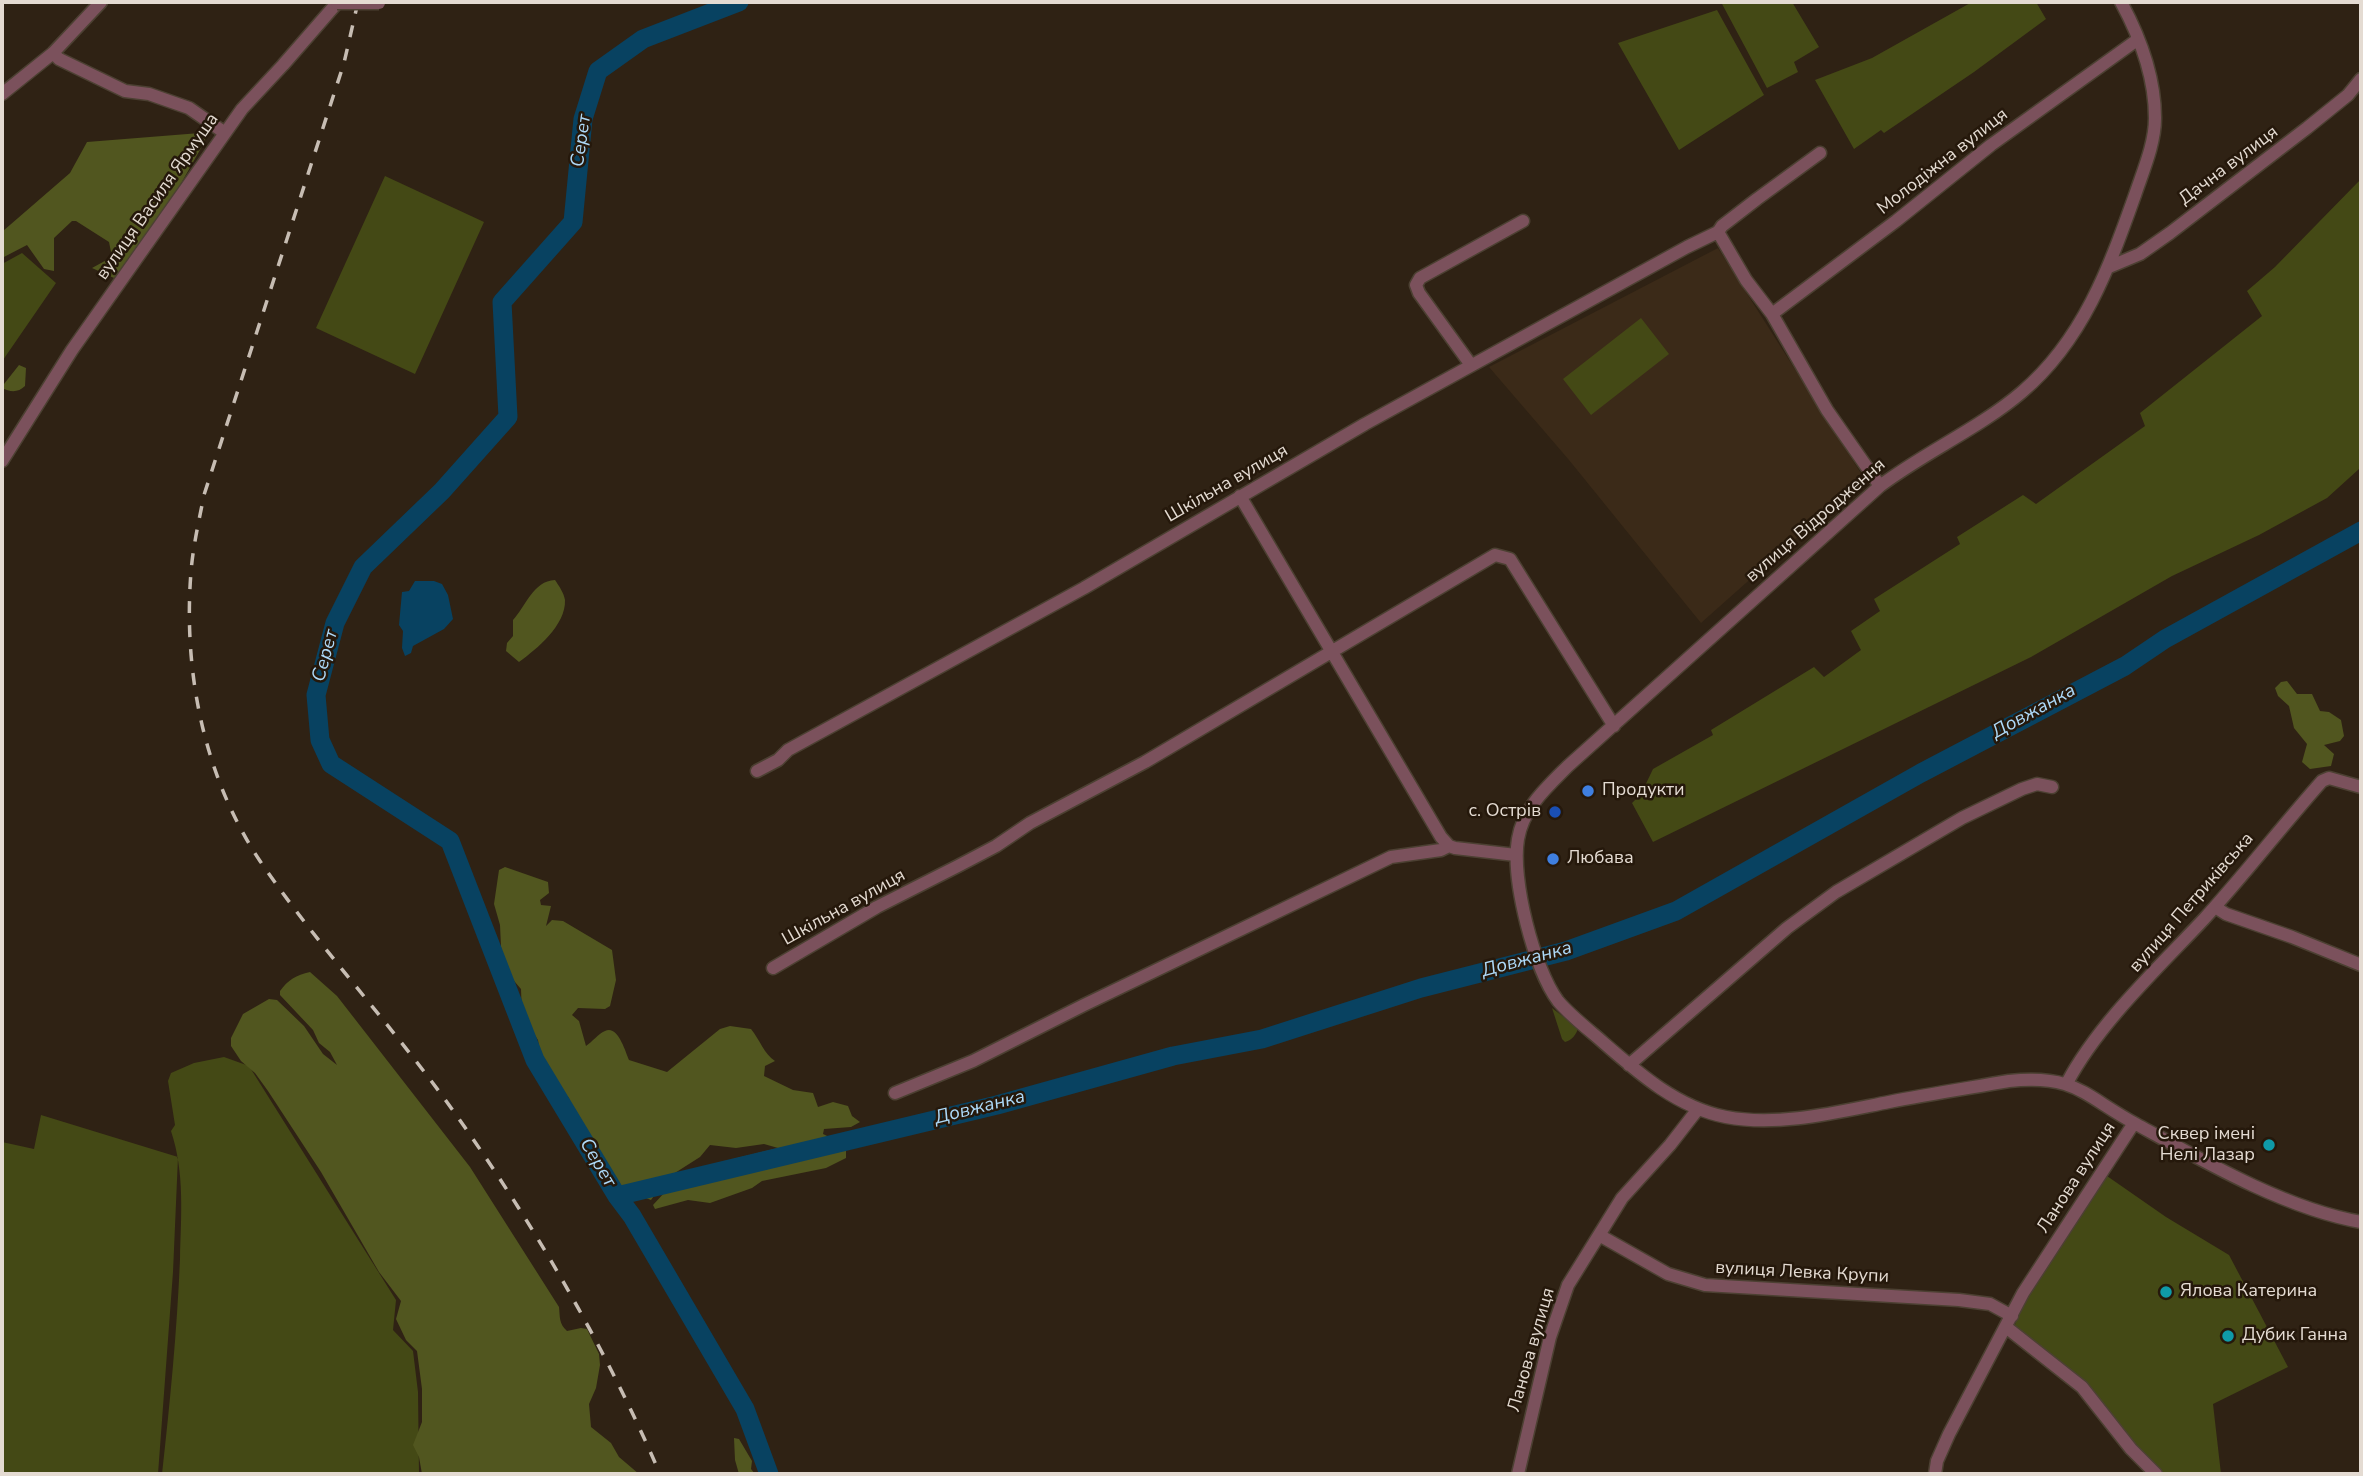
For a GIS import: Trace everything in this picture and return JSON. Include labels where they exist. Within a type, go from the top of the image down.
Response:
[{"type":"street","points":[[2,94],[53,53],[101,2]]},
{"type":"street","name":"вулиця Василя Ярмуша","points":[[2,461],[72,350],[242,109],[284,65],[337,2],[379,2]]},
{"type":"street","name":"вулиця Відродження","points":[[2121,2],[2149,69],[2155,122],[2149,156],[2109,267],[2073,338],[2031,384],[1991,414],[1905,467],[1880,486],[1539,795],[1525,817],[1518,837],[1516,855],[1522,899],[1541,972],[1559,1001],[1629,1065],[1653,1083],[1698,1109],[1728,1117],[1787,1118],[2009,1081],[2033,1078],[2067,1083],[2134,1123],[2267,1191],[2326,1214],[2361,1222]]},
{"type":"street","name":"Молодіжна вулиця","points":[[1772,314],[1896,221],[1991,145],[2137,40]]},
{"type":"street","points":[[53,53],[125,91],[149,94],[189,108],[225,133]]},
{"type":"street","name":"Дачна вулиця","points":[[2109,267],[2140,254],[2170,233],[2307,128],[2348,94],[2361,79]]},
{"type":"street","name":"Шкільна вулиця","points":[[757,771],[778,760],[788,750],[1084,588],[1471,365],[1718,232],[1756,199],[1820,153]]},
{"type":"street","points":[[1471,365],[1416,285],[1420,278],[1523,220]]},
{"type":"street","points":[[1718,232],[1746,280],[1772,314],[1827,410],[1880,486]]},
{"type":"street","points":[[1240,496],[1417,799],[1449,846]]},
{"type":"street","name":"Шкільна вулиця","points":[[773,968],[877,907],[977,856],[1030,823],[1145,762],[1495,555],[1510,559],[1614,726]]},
{"type":"street","name":"вулиця Петриківська","points":[[2067,1083],[2079,1061],[2109,1023],[2215,907],[2322,781],[2329,778],[2361,787]]},
{"type":"street","points":[[1629,1065],[1787,928],[1836,892],[1962,818],[2022,789],[2037,784],[2052,788]]},
{"type":"street","points":[[895,1093],[973,1062],[1084,1005],[1391,857],[1441,850],[1449,846],[1516,855]]},
{"type":"street","points":[[2215,907],[2226,914],[2361,965]]},
{"type":"street","name":"Ланова вулиця","points":[[1518,1474],[1533,1406],[1568,1285],[1622,1198],[1698,1109]]},
{"type":"street","name":"Ланова вулиця","points":[[1935,1474],[1937,1461],[1949,1434],[2023,1293],[2134,1123]]},
{"type":"street","name":"вулиця Левка Крупи","points":[[1599,1235],[1668,1274],[1705,1285],[1990,1304],[2082,1387],[2131,1449],[2156,1474]]},
{"type":"shaded area","points":[[1718,248],[1864,478],[1701,623],[1569,460],[1489,367]]},
{"type":"green space","points":[[1721,2],[1792,2],[1819,47],[1794,62],[1798,72],[1767,88]]},
{"type":"green space","points":[[1972,2],[2036,2],[2046,19],[1884,133],[1881,130],[1854,149],[1815,80],[1872,58]]},
{"type":"green space","points":[[1717,10],[1764,95],[1679,150],[1618,43]]},
{"type":"green space","points":[[200,133],[205,141],[170,203],[114,278],[92,268],[112,257],[109,242],[76,221],[72,221],[54,238],[54,271],[44,269],[27,245],[2,258],[3,231],[70,173],[87,142]]},
{"type":"green space","points":[[385,176],[484,222],[415,374],[316,328]]},
{"type":"green space","points":[[2361,179],[2359,469],[2327,498],[2259,535],[2172,576],[2031,657],[1653,842],[1632,803],[1641,794],[1653,769],[1713,735],[1711,730],[1814,667],[1824,677],[1861,650],[1851,631],[1880,611],[1874,599],[1960,544],[1957,537],[2023,495],[2036,504],[2145,426],[2140,413],[2262,316],[2247,291],[2275,267]]},
{"type":"green space","points":[[22,253],[56,283],[3,360],[2,264]]},
{"type":"green space","points":[[1641,318],[1669,354],[1591,415],[1563,379]]},
{"type":"green space","points":[[19,365],[26,368],[25,386],[14,391],[2,388],[2,383],[4,384]]},
{"type":"green space","points":[[555,580],[565,600],[561,618],[542,643],[519,662],[506,651],[507,643],[513,636],[513,620],[535,589],[547,581]]},
{"type":"green space","points":[[2287,681],[2297,694],[2312,694],[2320,711],[2329,712],[2341,720],[2344,736],[2340,741],[2324,745],[2334,754],[2331,766],[2310,769],[2302,762],[2307,744],[2294,728],[2289,706],[2278,696],[2275,688],[2281,682]]},
{"type":"green space","points":[[505,867],[548,882],[549,893],[540,900],[541,905],[551,906],[546,926],[552,920],[563,921],[612,950],[616,980],[610,1006],[605,1009],[578,1008],[572,1015],[579,1021],[586,1046],[602,1032],[610,1030],[617,1035],[629,1060],[667,1072],[720,1029],[730,1026],[751,1029],[775,1061],[765,1066],[764,1076],[793,1090],[813,1093],[818,1107],[833,1102],[848,1106],[852,1116],[860,1122],[851,1127],[824,1129],[823,1134],[846,1145],[846,1158],[826,1168],[762,1181],[752,1188],[710,1203],[688,1200],[655,1209],[653,1205],[676,1180],[721,1162],[778,1148],[764,1144],[736,1148],[710,1145],[700,1157],[667,1178],[651,1200],[611,1185],[590,1150],[573,1135],[569,1098],[543,1075],[538,1040],[522,1016],[521,989],[502,967],[500,925],[494,904],[499,870]]},
{"type":"green space","points":[[310,972],[337,996],[470,1167],[559,1307],[564,1328],[567,1331],[587,1329],[599,1354],[600,1365],[596,1388],[589,1404],[591,1427],[611,1443],[619,1457],[639,1474],[422,1474],[419,1457],[413,1445],[422,1422],[422,1389],[417,1351],[406,1340],[396,1319],[401,1301],[379,1272],[321,1172],[268,1091],[231,1046],[231,1038],[243,1014],[269,999],[277,1000],[304,1026],[323,1054],[337,1065],[330,1052],[319,1043],[313,1030],[280,995],[280,991],[289,981]]},
{"type":"green space","points":[[1552,1008],[1578,1028],[1573,1037],[1565,1042],[1562,1039]]},
{"type":"green space","points":[[224,1057],[249,1066],[396,1300],[393,1330],[413,1351],[418,1392],[419,1474],[162,1474],[175,1340],[181,1211],[178,1163],[171,1131],[175,1125],[168,1081],[171,1073],[194,1063]]},
{"type":"green space","points":[[41,1115],[178,1157],[173,1272],[158,1474],[2,1474],[2,1142],[34,1149]]},
{"type":"green space","points":[[2107,1176],[2166,1217],[2229,1255],[2288,1367],[2213,1404],[2221,1474],[2162,1474],[2014,1327],[2023,1305],[2055,1253]]},
{"type":"green space","points":[[734,1438],[739,1439],[752,1461],[751,1469],[755,1474],[739,1474]]},
{"type":"water","points":[[415,581],[442,584],[448,595],[453,619],[444,629],[413,646],[411,653],[405,656],[402,648],[403,631],[399,625],[402,592],[409,591]]},
{"type":"waterway","name":"Серет","points":[[739,2],[643,39],[598,71],[583,119],[573,222],[502,302],[508,417],[442,491],[363,567],[335,623],[316,695],[320,740],[331,764],[450,841],[535,1060],[617,1196],[632,1216],[745,1409],[769,1474]]},
{"type":"waterway","name":"Довжанка","points":[[617,1196],[997,1105],[1173,1056],[1262,1039],[1421,988],[1566,951],[1676,911],[1921,773],[2125,666],[2165,639],[2361,531]]},
{"type":"railway","points":[[358,2],[344,63],[204,495],[192,562],[189,610],[195,685],[202,722],[211,759],[224,794],[260,861],[426,1074],[509,1192],[590,1330],[660,1474]]},
{"type":"place","name":"Продукти","points":[[1588,791]]},
{"type":"place","name":"с. Острів","points":[[1555,812]]},
{"type":"place","name":"Любава","points":[[1553,859]]},
{"type":"place","name":"Сквер імені Нелі Лазар","points":[[2269,1145]]},
{"type":"place","name":"Ялова Катерина","points":[[2166,1292]]},
{"type":"place","name":"Дубик Ганна","points":[[2228,1336]]}]
